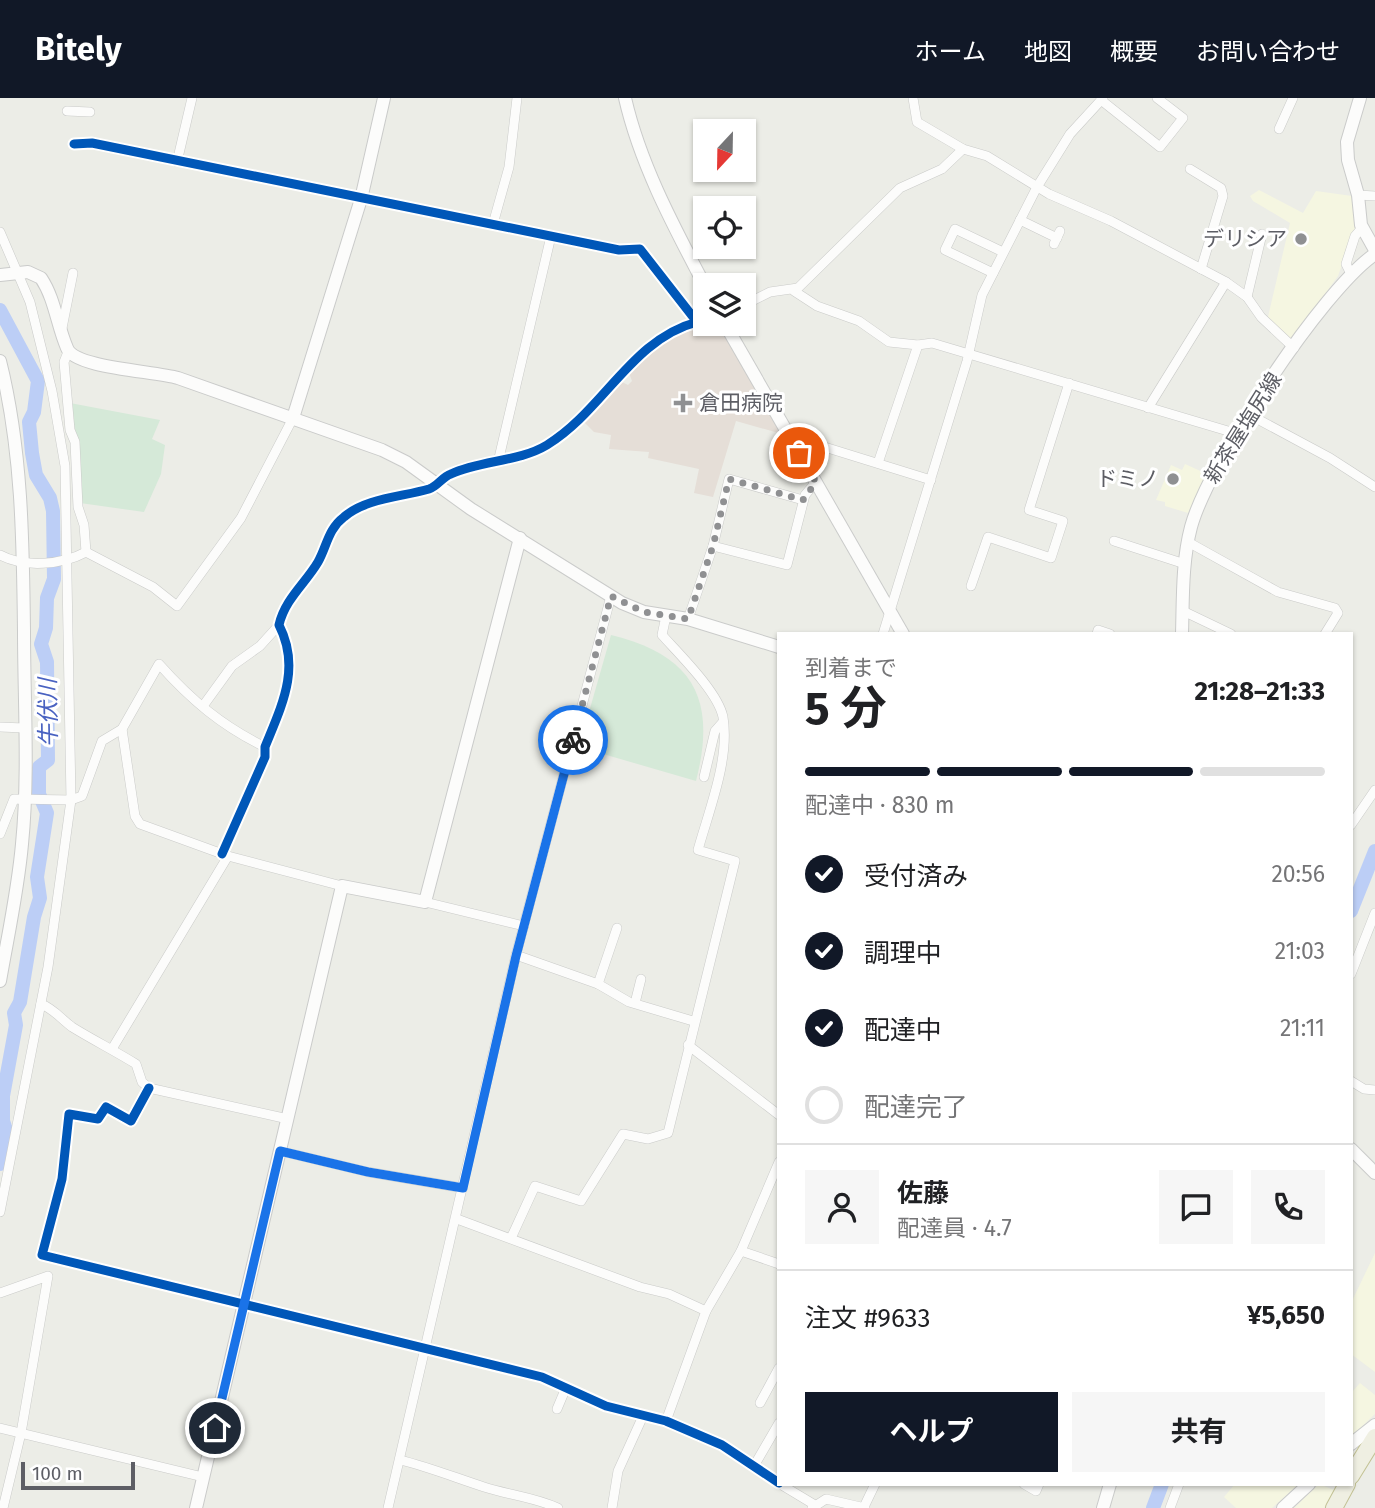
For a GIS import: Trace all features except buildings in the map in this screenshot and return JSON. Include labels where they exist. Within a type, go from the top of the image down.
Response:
[{"type":"highway","points":[[1353,1473],[1375,1437]]},
{"type":"highway","points":[[1334,1508],[1345,1486]]},
{"type":"street","points":[[177,162],[192,98]]},
{"type":"street","points":[[86,552],[153,587],[177,606],[241,518],[293,418],[361,199],[384,98]]},
{"type":"street","points":[[493,224],[509,167],[517,98]]},
{"type":"street","points":[[625,98],[629,117],[668,214],[698,273]]},
{"type":"street","points":[[913,98],[917,122],[963,149],[987,156],[1037,187],[1111,221],[1226,282],[1247,297],[1261,317],[1294,348]]},
{"type":"street","points":[[884,632],[969,354],[982,295],[1003,252],[1037,187],[1070,134],[1102,99],[1160,147],[1183,118],[1157,98]]},
{"type":"street","points":[[1279,129],[1293,98]]},
{"type":"street","name":"新茶屋塩尻線","points":[[1182,632],[1188,542],[1207,485],[1294,348],[1351,274],[1375,252],[1362,228],[1347,142],[1360,98]]},
{"type":"street","points":[[67,111],[90,112]]},
{"type":"street","points":[[74,144],[93,143],[619,250],[640,249],[697,322],[674,328],[658,339],[579,419],[550,443],[450,474],[437,484],[364,506],[342,517],[328,536],[320,559],[286,606],[279,625],[260,646],[232,666],[203,706]]},
{"type":"street","points":[[794,291],[900,188],[942,169],[963,149]]},
{"type":"street","points":[[1190,169],[1221,188],[1223,196],[1201,269]]},
{"type":"street","points":[[1358,195],[1375,196]]},
{"type":"street","points":[[1020,220],[1057,237]]},
{"type":"street","points":[[1351,274],[1346,264],[1355,236],[1362,228]]},
{"type":"street","points":[[993,273],[945,250],[955,229],[1003,252]]},
{"type":"street","points":[[0,232],[11,273],[45,361],[65,466],[68,800],[59,902],[0,1212]]},
{"type":"street","points":[[1247,297],[1262,234]]},
{"type":"street","points":[[499,458],[551,236]]},
{"type":"street","points":[[11,273],[28,272],[41,278],[68,352],[84,363],[155,371],[178,377],[382,450],[406,462],[611,596],[644,612],[688,619],[777,646]]},
{"type":"street","points":[[61,333],[73,273]]},
{"type":"street","points":[[1148,408],[1226,282]]},
{"type":"street","points":[[756,300],[770,292],[794,291],[817,306],[859,321],[889,342],[918,345],[932,343],[1238,434]]},
{"type":"street","points":[[732,336],[902,632]]},
{"type":"street","points":[[878,463],[918,345]]},
{"type":"street","points":[[68,352],[64,362],[70,430],[75,442],[78,507],[84,526],[86,552]]},
{"type":"street","points":[[0,361],[16,443],[26,562],[24,728],[28,798],[0,981]]},
{"type":"street","points":[[971,586],[988,537],[1051,558],[1063,521],[1029,510],[1069,383]]},
{"type":"street","points":[[1250,415],[1330,458],[1375,486]]},
{"type":"street","points":[[789,436],[931,480]]},
{"type":"street","points":[[688,619],[713,546],[729,479],[803,500]]},
{"type":"street","points":[[713,546],[787,565],[803,500],[816,482]]},
{"type":"street","points":[[425,902],[520,538]]},
{"type":"street","points":[[1114,541],[1185,564]]},
{"type":"street","points":[[1188,542],[1278,592],[1335,608],[1338,613],[1326,632]]},
{"type":"street","points":[[0,555],[12,561],[67,561],[86,552]]},
{"type":"street","points":[[388,1508],[516,956],[611,596]]},
{"type":"street","points":[[1183,611],[1227,632]]},
{"type":"street","points":[[512,1236],[535,1186],[582,1201],[623,1134],[648,1139],[668,1133],[693,1021],[735,861],[698,850],[723,746],[723,715],[711,694],[662,635],[666,616]]},
{"type":"street","points":[[111,1049],[225,855],[243,814],[265,757],[265,747],[289,687],[291,659],[288,642],[279,625]]},
{"type":"street","points":[[0,834],[3,820],[14,799],[68,800],[82,796],[102,741],[122,729],[159,664],[183,693],[203,706],[210,715],[265,747]]},
{"type":"street","points":[[704,777],[715,731],[723,722]]},
{"type":"street","points":[[0,727],[24,728]]},
{"type":"street","points":[[122,729],[135,816],[140,824],[225,855],[342,886],[425,902],[524,926]]},
{"type":"street","points":[[1353,822],[1375,790]]},
{"type":"street","points":[[196,1508],[342,886]]},
{"type":"street","points":[[1353,969],[1375,913]]},
{"type":"street","points":[[598,984],[617,928]]},
{"type":"street","points":[[516,956],[598,984],[635,1003],[693,1021]]},
{"type":"street","points":[[635,1003],[641,979]]},
{"type":"street","points":[[41,1004],[53,1009],[62,1021],[136,1064],[142,1082],[149,1088],[288,1119]]},
{"type":"street","points":[[688,1045],[777,1113]]},
{"type":"street","points":[[1353,1082],[1364,1089],[1375,1090]]},
{"type":"street","points":[[149,1088],[131,1121],[106,1107],[98,1119],[69,1114],[62,1179],[42,1255],[426,1351],[542,1377],[565,1390],[666,1421],[722,1445],[777,1483]]},
{"type":"street","points":[[280,1151],[368,1172],[463,1188]]},
{"type":"street","points":[[1353,1151],[1375,1171]]},
{"type":"street","points":[[666,1421],[706,1311],[741,1251],[777,1167]]},
{"type":"street","points":[[457,1219],[512,1236],[706,1311]]},
{"type":"street","points":[[741,1251],[777,1263]]},
{"type":"street","points":[[0,1293],[48,1276],[21,1433],[3,1508]]},
{"type":"street","points":[[760,1403],[777,1372]]},
{"type":"street","points":[[557,1409],[565,1390]]},
{"type":"street","points":[[612,1508],[618,1471],[643,1416]]},
{"type":"street","points":[[1353,1442],[1375,1425]]},
{"type":"street","points":[[754,1466],[777,1426]]},
{"type":"street","points":[[0,1428],[203,1477]]},
{"type":"street","points":[[400,1460],[446,1471],[484,1487],[539,1499],[558,1508]]},
{"type":"street","points":[[782,1486],[813,1506],[826,1499],[865,1507],[874,1486]]},
{"type":"street","points":[[1103,1508],[1109,1486]]},
{"type":"street","points":[[1170,1508],[1178,1486]]},
{"type":"street","points":[[1283,1508],[1307,1486]]},
{"type":"shaded area","points":[[1259,190],[1303,213],[1316,191],[1352,196],[1358,220],[1338,276],[1290,342],[1267,321],[1290,223],[1253,201],[1250,196]]},
{"type":"shaded area","name":"倉田病院","points":[[693,326],[693,336],[727,336],[782,434],[736,421],[713,497],[694,493],[699,469],[648,458],[649,452],[609,449],[611,435],[594,432],[584,422],[622,382],[628,385],[632,381],[629,373],[668,335]]},
{"type":"shaded area","points":[[70,403],[160,420],[152,439],[165,445],[161,474],[144,512],[80,503]]},
{"type":"shaded area","points":[[1185,464],[1207,474],[1188,513],[1165,506],[1165,502],[1156,500],[1171,465],[1182,470]]},
{"type":"shaded area","points":[[611,635],[662,655],[680,669],[692,685],[700,704],[703,727],[702,752],[696,781],[579,747]]},
{"type":"shaded area","points":[[1375,1253],[1375,1372],[1353,1356],[1353,1299]]},
{"type":"shaded area","points":[[1360,1383],[1375,1395],[1375,1414],[1353,1435],[1353,1391]]},
{"type":"shaded area","points":[[1233,1486],[1297,1486],[1272,1508],[1236,1508],[1224,1497]]},
{"type":"shaded area","points":[[1317,1486],[1334,1490],[1324,1508],[1294,1508]]},
{"type":"waterway","name":"牛伏川","points":[[0,310],[38,381],[34,412],[29,422],[36,475],[50,498],[53,511],[54,579],[47,598],[46,628],[41,644],[47,662],[48,760],[39,767],[39,794],[47,813],[37,877],[40,898],[34,917],[20,1002],[14,1013],[16,1025],[3,1096],[3,1121],[6,1130],[0,1164]]},
{"type":"waterway","points":[[1353,906],[1375,851]]},
{"type":"waterway","points":[[1153,1508],[1161,1486]]},
{"type":"cycle path","points":[[74,144],[92,143],[619,250],[640,249],[697,322],[674,331],[654,344],[636,359],[567,431],[547,445],[524,455],[463,469],[448,475],[429,489],[363,506],[339,522],[331,532],[318,562],[282,616],[279,625],[288,656],[287,686],[265,747],[265,757],[222,854]]},
{"type":"cycle path","points":[[149,1088],[131,1121],[106,1107],[98,1119],[69,1114],[62,1179],[42,1255],[542,1377],[606,1406],[666,1421],[722,1445],[777,1482]]},
{"type":"way so far","points":[[573,740],[611,596],[644,612],[688,619],[713,546],[729,479],[803,500],[816,482],[799,453]]},
{"type":"place","name":"デリシア","points":[[1301,239]]},
{"type":"place","name":"倉田病院","points":[[683,403]]},
{"type":"place","name":"ドミノ","points":[[1173,479]]},
{"type":"route","points":[[215,1428],[280,1151],[368,1172],[463,1188],[516,956],[573,740]]}]
